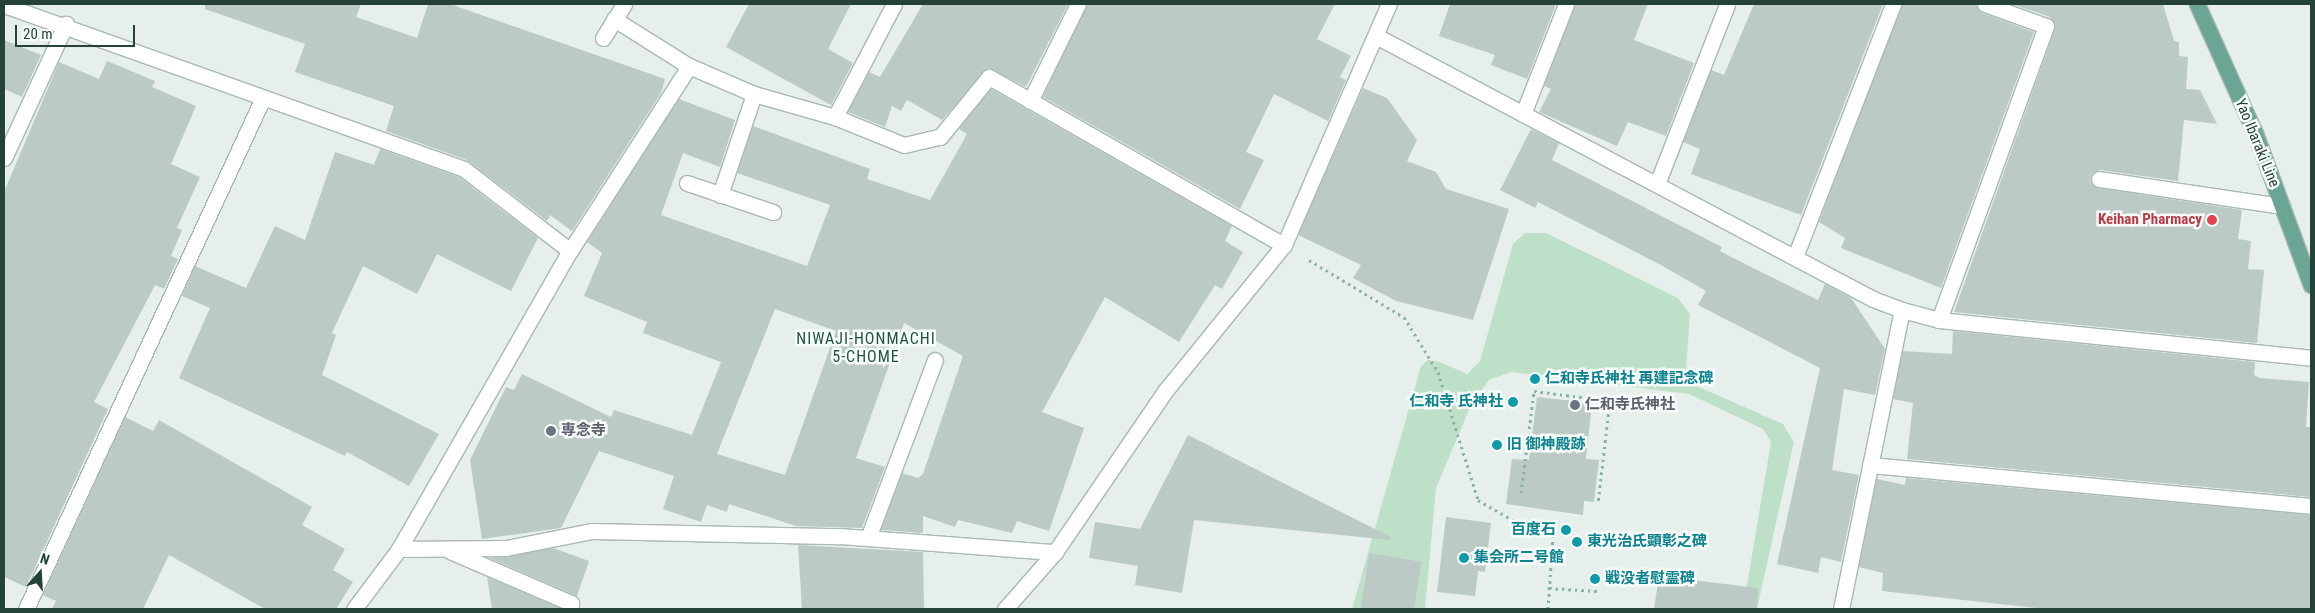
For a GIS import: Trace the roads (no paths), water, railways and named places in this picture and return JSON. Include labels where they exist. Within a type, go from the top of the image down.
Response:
[{"type":"main road","name":"Yao Ibaraki Line","points":[[2197,4],[2282,206],[2311,285]]},
{"type":"street","points":[[603,38],[624,4]]},
{"type":"street","points":[[835,117],[894,4]]},
{"type":"street","points":[[1030,101],[1078,4]]},
{"type":"street","points":[[1005,609],[1055,552],[1166,390],[1284,245],[1376,36],[1388,4]]},
{"type":"street","points":[[1523,114],[1566,4]]},
{"type":"street","points":[[1657,184],[1727,4]]},
{"type":"street","points":[[1795,257],[1893,4]]},
{"type":"street","points":[[1939,320],[2046,26],[1985,4]]},
{"type":"street","points":[[4,5],[66,24],[263,98],[464,169],[570,251]]},
{"type":"street","points":[[614,19],[689,66],[754,94],[835,117],[904,145],[940,137],[989,77],[1284,245]]},
{"type":"street","points":[[4,158],[66,24]]},
{"type":"street","points":[[1376,36],[1795,257],[1902,310],[1939,320],[2311,358]]},
{"type":"street","points":[[354,609],[399,549],[570,251],[689,66]]},
{"type":"street","points":[[720,195],[754,94]]},
{"type":"street","points":[[26,609],[263,98]]},
{"type":"street","points":[[2100,179],[2282,206]]},
{"type":"street","points":[[686,184],[773,212]]},
{"type":"street","points":[[1841,609],[1902,310]]},
{"type":"street","points":[[868,538],[935,360]]},
{"type":"street","points":[[1870,465],[2311,506]]},
{"type":"street","points":[[399,549],[506,548],[592,532],[868,538],[1055,552]]},
{"type":"street","points":[[444,548],[571,603],[571,609]]},
{"type":"place","name":"Keihan Pharmacy","points":[[2212,220]]},
{"type":"place","name":"仁和寺氏神社 再建記念碑","points":[[1535,379]]},
{"type":"place","name":"仁和寺 氏神社","points":[[1513,402]]},
{"type":"place","name":"仁和寺氏神社","points":[[1575,405]]},
{"type":"place","name":"専念寺","points":[[551,431]]},
{"type":"place","name":"旧 御神殿跡","points":[[1497,445]]},
{"type":"place","name":"百度石","points":[[1566,530]]},
{"type":"place","name":"東光治氏顕彰之碑","points":[[1577,542]]},
{"type":"place","name":"集会所二号館","points":[[1464,558]]},
{"type":"place","name":"戦没者慰霊碑","points":[[1595,579]]},
{"type":"district","name":"NIWAJI-HONMACHI 5-CHOME","points":[[866,348]]}]
